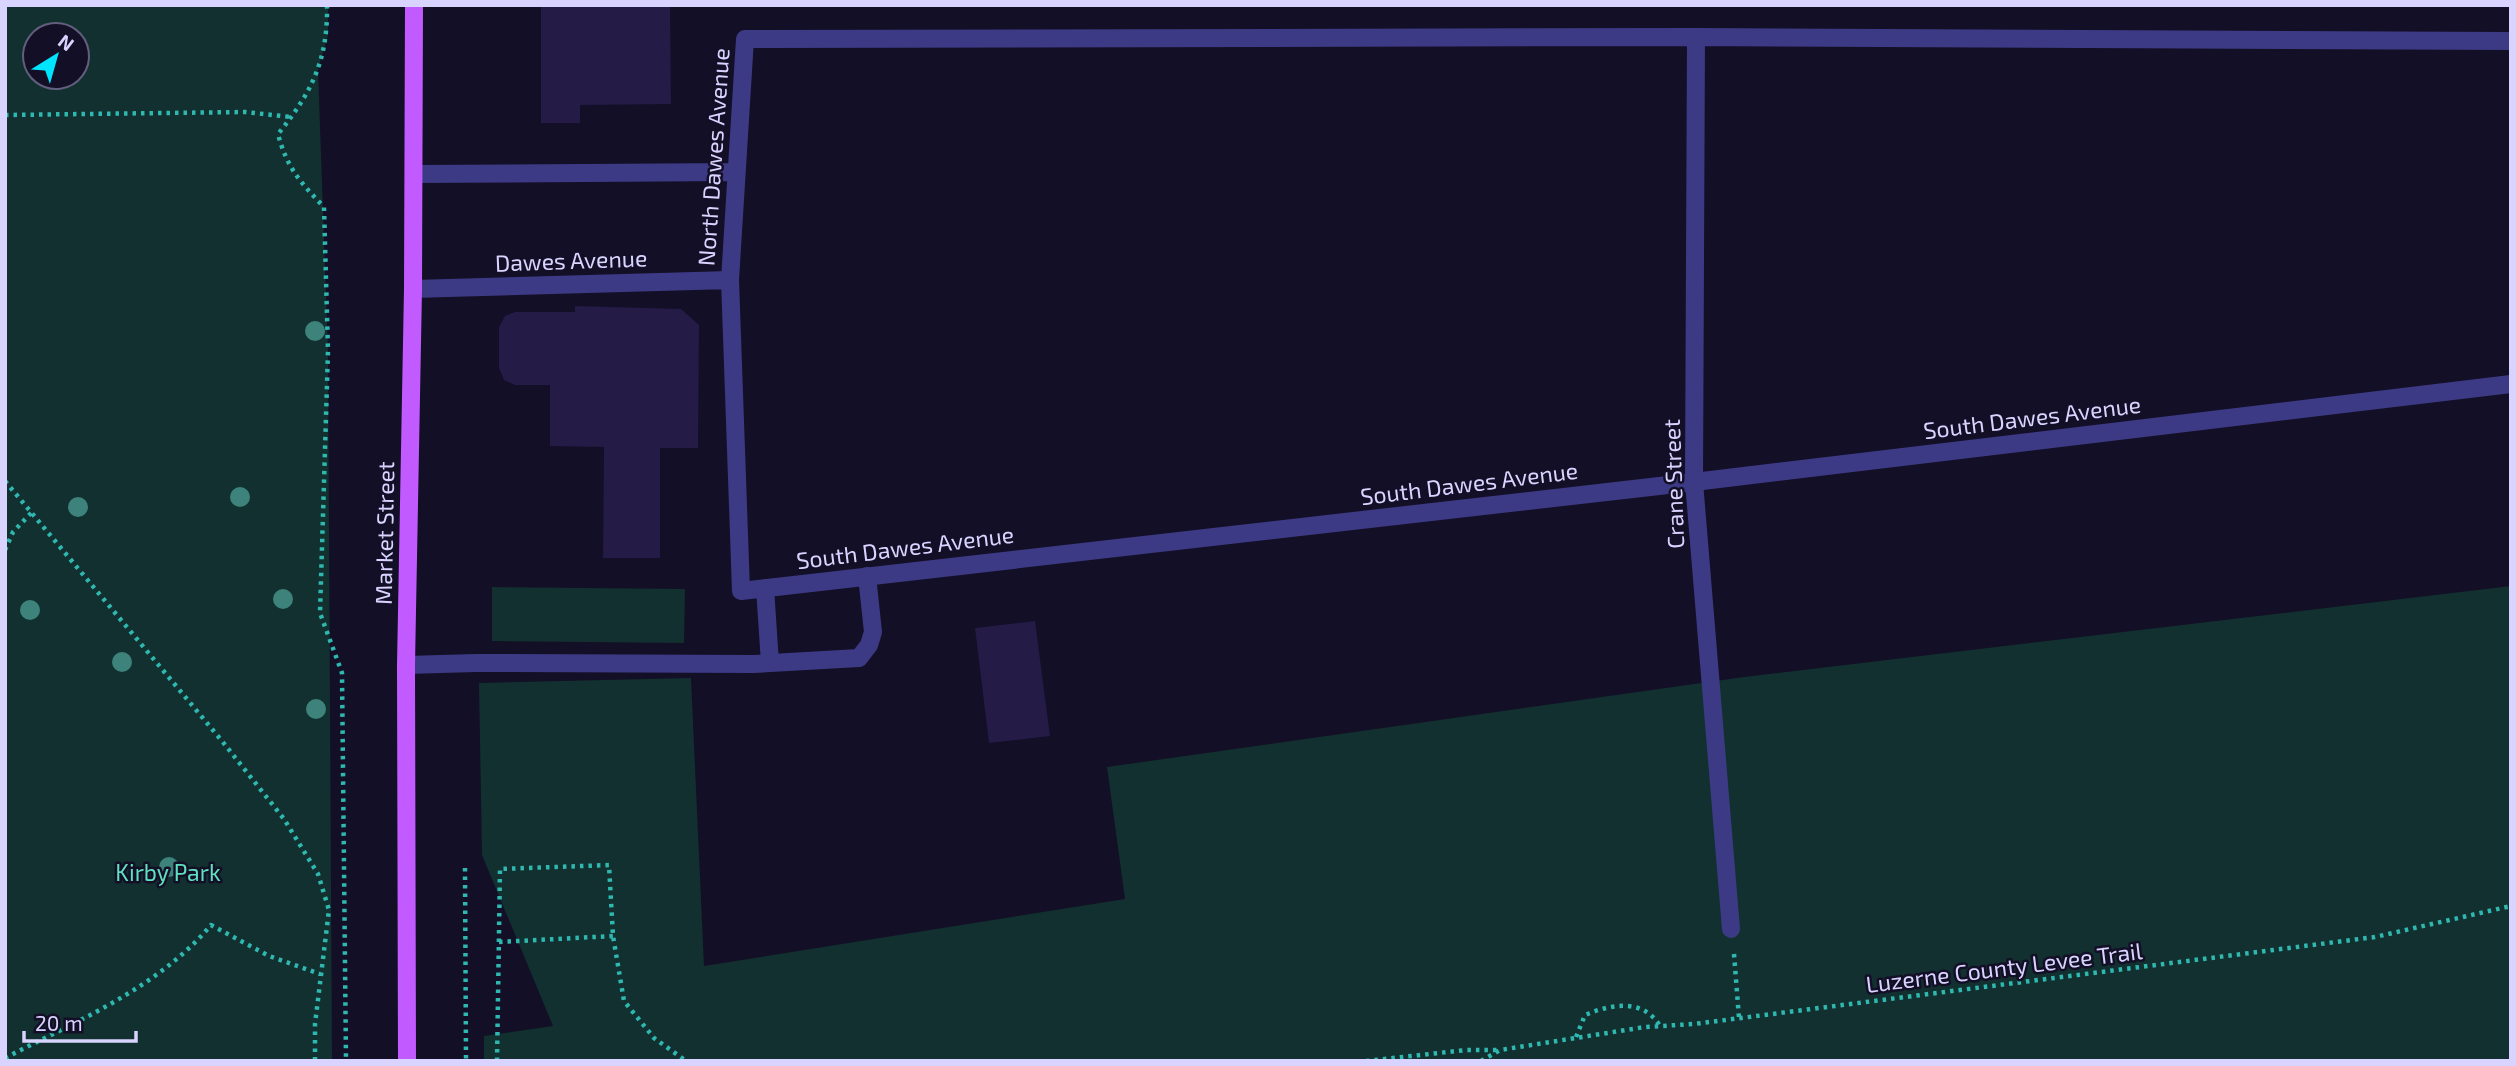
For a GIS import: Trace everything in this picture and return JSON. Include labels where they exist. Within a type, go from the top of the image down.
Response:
[{"type":"main road","name":"Market Street","points":[[407,1061],[406,665],[414,289],[414,5]]},
{"type":"street","name":"North Dawes Avenue","points":[[730,280],[745,39],[1696,37],[2511,41]]},
{"type":"street","name":"Crane Street","points":[[1696,37],[1694,482],[1731,929]]},
{"type":"street","points":[[414,174],[737,172]]},
{"type":"street","name":"South Dawes Avenue","points":[[730,280],[741,591],[1694,482],[2511,384]]},
{"type":"street","name":"Dawes Avenue","points":[[414,289],[730,280]]},
{"type":"street","points":[[406,665],[770,663],[859,658],[869,645],[873,632],[867,576]]},
{"type":"street","points":[[765,588],[770,663]]},
{"type":"path","points":[[327,5],[327,35],[318,70],[305,98],[278,134],[283,152],[299,181],[324,207],[328,351],[320,613],[342,673],[346,1061]]},
{"type":"path","points":[[5,115],[246,112],[292,117]]},
{"type":"path","points":[[5,481],[81,575],[214,730],[284,819],[318,874],[328,911],[315,1024],[315,1061]]},
{"type":"path","points":[[5,550],[13,531],[32,512]]},
{"type":"path","points":[[497,1061],[500,869],[609,865],[613,936],[624,1001],[654,1038],[686,1061]]},
{"type":"path","points":[[465,868],[466,1061]]},
{"type":"path","name":"Luzerne County Levee Trail","points":[[1366,1061],[1466,1050],[1500,1050],[1660,1026],[2375,937],[2511,906]]},
{"type":"path","points":[[5,1058],[87,1016],[153,977],[193,947],[211,925],[269,956],[320,974]]},
{"type":"path","points":[[499,943],[613,936]]},
{"type":"path","points":[[1736,977],[1739,1018]]},
{"type":"path","points":[[1575,1038],[1586,1016],[1603,1007],[1626,1004],[1642,1009],[1654,1016],[1660,1026]]},
{"type":"path","name":"Luzerne County Levee Trail","points":[[1481,1061],[1500,1050]]},
{"type":"green space","name":"Kirby Park","points":[[5,5],[328,5],[328,35],[318,70],[328,351],[332,1061],[5,1061]]},
{"type":"green space","points":[[2511,586],[2511,1061],[484,1061],[484,1036],[553,1026],[482,855],[479,683],[691,678],[704,966],[1125,899],[1107,767],[1744,677]]},
{"type":"green space","points":[[492,587],[685,589],[684,643],[492,641]]},
{"type":"building","points":[[541,5],[670,5],[671,104],[580,105],[580,123],[541,123]]},
{"type":"building","points":[[575,306],[681,309],[699,325],[698,448],[660,448],[660,558],[603,558],[604,447],[550,446],[550,385],[515,385],[504,380],[499,368],[499,327],[505,316],[515,312],[575,312]]},
{"type":"building","points":[[1035,621],[1050,736],[989,743],[975,628]]}]
